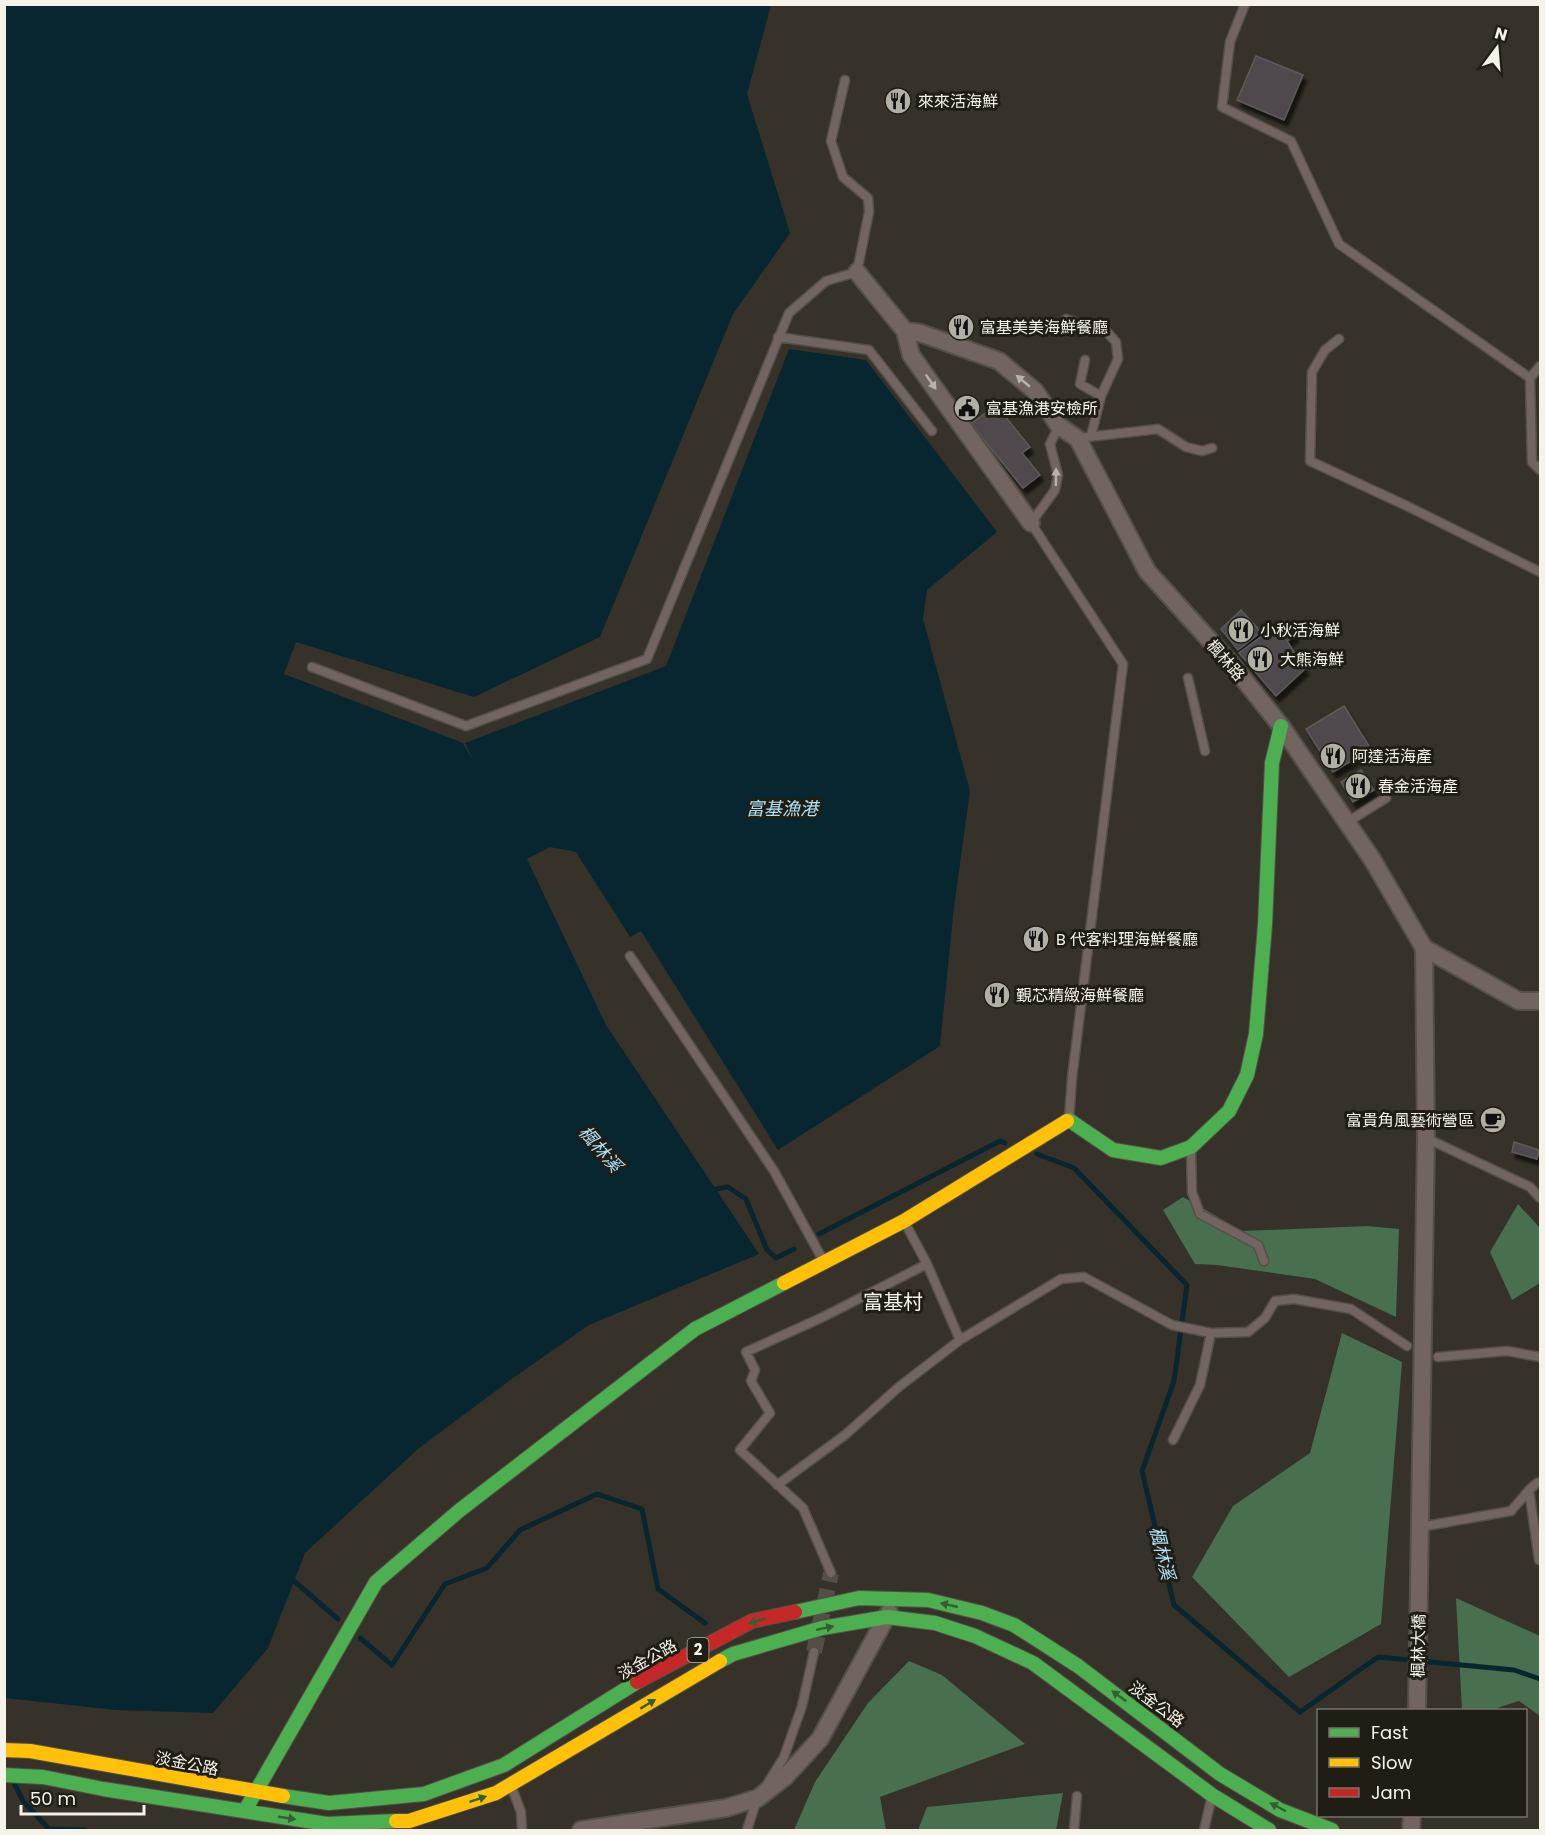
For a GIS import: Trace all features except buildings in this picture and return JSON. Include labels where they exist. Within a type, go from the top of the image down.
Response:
[{"type":"main road","points":[[245,1812],[254,1792],[376,1582],[460,1510],[695,1329],[904,1221],[1069,1120],[1113,1150],[1161,1158],[1191,1147],[1229,1111],[1247,1074],[1256,1034],[1265,925],[1272,764],[1281,726]]},
{"type":"main road","name":"淡金公路","points":[[4,1750],[30,1751],[254,1792],[329,1803],[424,1794],[504,1765],[633,1684],[752,1621],[859,1598],[895,1598],[928,1600],[982,1613],[1014,1625],[1078,1666],[1220,1774],[1280,1810],[1332,1830]]},
{"type":"main road","name":"2","points":[[4,1775],[43,1777],[103,1789],[327,1824],[409,1821],[496,1793],[733,1654],[822,1628],[887,1617],[935,1623],[975,1636],[1033,1663],[1212,1795],[1269,1830]]},
{"type":"street","points":[[857,272],[905,331],[911,355],[1031,523]]},
{"type":"street","name":"楓林路","points":[[905,331],[921,333],[999,361],[1035,390],[1059,426],[1085,438],[1147,571],[1233,666],[1281,726],[1372,859],[1424,948]]},
{"type":"street","points":[[1424,948],[1519,1000],[1540,1001]]},
{"type":"street","name":"楓林大橋","points":[[1417,1709],[1426,1138],[1424,948]]},
{"type":"street","points":[[581,1830],[726,1808],[758,1798],[785,1777],[820,1739],[876,1632],[887,1617],[895,1598]]},
{"type":"lane","points":[[1245,4],[1230,42],[1222,107],[1291,141],[1339,244],[1530,378]]},
{"type":"lane","points":[[312,667],[466,726],[647,659],[789,313],[826,281],[857,272],[869,212],[868,198],[843,177],[831,141],[845,80]]},
{"type":"lane","points":[[1066,319],[1106,331],[1116,342],[1118,359],[1085,438],[1158,429],[1186,447],[1202,451],[1212,448]]},
{"type":"lane","points":[[778,337],[869,350],[932,431]]},
{"type":"lane","points":[[1339,339],[1325,350],[1312,372],[1310,461],[1540,572]]},
{"type":"lane","points":[[1085,360],[1080,384],[1101,396]]},
{"type":"lane","points":[[1540,366],[1530,378],[1532,462],[1540,470]]},
{"type":"lane","points":[[1059,426],[1050,444],[1058,475],[1055,490],[1031,523],[1124,664],[1072,1078],[1069,1120]]},
{"type":"lane","points":[[1188,678],[1205,751]]},
{"type":"lane","points":[[1346,823],[1386,798]]},
{"type":"lane","points":[[630,956],[774,1171],[825,1263]]},
{"type":"lane","points":[[1426,1138],[1530,1187],[1540,1198]]},
{"type":"lane","points":[[1191,1147],[1192,1192],[1200,1214],[1258,1245],[1264,1261]]},
{"type":"lane","points":[[904,1221],[927,1264],[960,1340]]},
{"type":"lane","points":[[831,1573],[803,1508],[740,1450],[770,1413],[751,1381],[755,1370],[746,1352],[823,1317],[927,1264]]},
{"type":"lane","points":[[777,1485],[844,1435],[900,1386],[960,1340],[1061,1279],[1084,1277],[1172,1325],[1211,1333],[1248,1332],[1265,1318],[1275,1301],[1294,1299],[1352,1309],[1407,1346]]},
{"type":"lane","points":[[1173,1440],[1200,1385],[1211,1333]]},
{"type":"lane","points":[[1438,1357],[1507,1351],[1540,1357]]},
{"type":"lane","points":[[1419,1527],[1510,1511],[1529,1490],[1540,1482]]},
{"type":"lane","points":[[1529,1490],[1539,1560]]},
{"type":"lane","points":[[747,1830],[758,1798],[784,1757],[802,1706],[814,1652]]},
{"type":"lane","points":[[504,1765],[521,1812],[522,1830]]},
{"type":"lane","points":[[1204,1830],[1212,1795],[1220,1774]]},
{"type":"lane","points":[[1074,1830],[1077,1796]]},
{"type":"green space","points":[[1183,1197],[1242,1231],[1367,1226],[1399,1229],[1396,1317],[1315,1279],[1195,1264],[1163,1210]]},
{"type":"green space","points":[[1518,1204],[1540,1228],[1540,1283],[1512,1300],[1490,1252]]},
{"type":"green space","points":[[1342,1333],[1402,1362],[1381,1624],[1289,1677],[1192,1577],[1233,1506],[1310,1453]]},
{"type":"green space","points":[[1456,1598],[1540,1636],[1540,1716],[1519,1701],[1494,1709],[1462,1709]]},
{"type":"green space","points":[[909,1661],[942,1675],[1025,1744],[880,1797],[886,1830],[794,1830],[815,1782],[868,1703]]},
{"type":"green space","points":[[1063,1793],[1056,1830],[918,1830],[927,1807]]},
{"type":"water","name":"富基漁港","points":[[5,4],[771,5],[747,94],[790,233],[733,314],[600,637],[474,697],[296,642],[284,674],[463,743],[474,762],[465,743],[666,666],[789,349],[866,360],[997,532],[927,590],[923,619],[970,791],[954,907],[940,1046],[778,1150],[641,931],[630,937],[576,852],[550,847],[527,859],[606,1025],[759,1254],[589,1325],[418,1449],[305,1553],[268,1648],[213,1713],[116,1710],[5,1698]]},
{"type":"waterway","name":"楓林溪","points":[[819,1234],[1000,1141],[1005,1143]]},
{"type":"waterway","name":"楓林溪","points":[[1037,1154],[1074,1168],[1187,1285],[1174,1381],[1142,1471],[1174,1605],[1300,1712],[1378,1657],[1514,1670],[1540,1679]]},
{"type":"waterway","name":"楓林溪","points":[[710,1190],[728,1187],[746,1199],[767,1250],[776,1258],[794,1249]]},
{"type":"waterway","points":[[360,1638],[392,1665],[445,1584],[487,1568],[520,1530],[597,1494],[642,1509],[658,1589],[705,1623]]},
{"type":"waterway","points":[[294,1581],[338,1619]]},
{"type":"waterway","points":[[14,1783],[23,1801],[49,1829],[85,1830]]},
{"type":"tunnel","points":[[814,1652],[831,1573]]},
{"type":"traffic: fast","points":[[1067,1121],[1069,1120],[1113,1150],[1161,1158],[1191,1147],[1229,1111],[1247,1075],[1256,1034],[1265,925],[1272,763],[1281,726]]},
{"type":"traffic: fast","points":[[247,1807],[376,1582],[460,1510],[695,1329],[784,1283]]},
{"type":"traffic: fast","points":[[795,1612],[859,1598],[928,1600],[982,1613],[1014,1625],[1078,1666],[1220,1774],[1280,1810],[1332,1830]]},
{"type":"traffic: fast","points":[[720,1661],[733,1654],[822,1628],[887,1617],[935,1623],[975,1636],[1033,1663],[1212,1795],[1269,1830]]},
{"type":"traffic: fast","points":[[283,1796],[329,1803],[424,1794],[504,1765],[637,1682]]},
{"type":"traffic: fast","points":[[4,1775],[43,1777],[103,1789],[327,1824],[396,1821]]},
{"type":"traffic: slow","points":[[784,1283],[904,1221],[1067,1121]]},
{"type":"traffic: slow","points":[[396,1821],[409,1821],[496,1793],[720,1661]]},
{"type":"traffic: slow","points":[[4,1750],[30,1751],[283,1796]]},
{"type":"traffic: jam","points":[[637,1682],[752,1621],[795,1612]]},
{"type":"place","name":"來來活海鮮","points":[[898,101]]},
{"type":"place","name":"富基美美海鮮餐廳","points":[[961,327]]},
{"type":"place","name":"富基漁港安檢所","points":[[967,408]]},
{"type":"place","name":"小秋活海鮮","points":[[1241,630]]},
{"type":"place","name":"大熊海鮮","points":[[1260,659]]},
{"type":"place","name":"阿達活海產","points":[[1333,756]]},
{"type":"place","name":"春金活海產","points":[[1358,786]]},
{"type":"place","name":"B 代客料理海鮮餐廳","points":[[1036,939]]},
{"type":"place","name":"覲芯精緻海鮮餐廳","points":[[997,995]]},
{"type":"place","name":"富貴角風藝術營區","points":[[1493,1120]]},
{"type":"district","name":"富基村","points":[[893,1302]]}]
